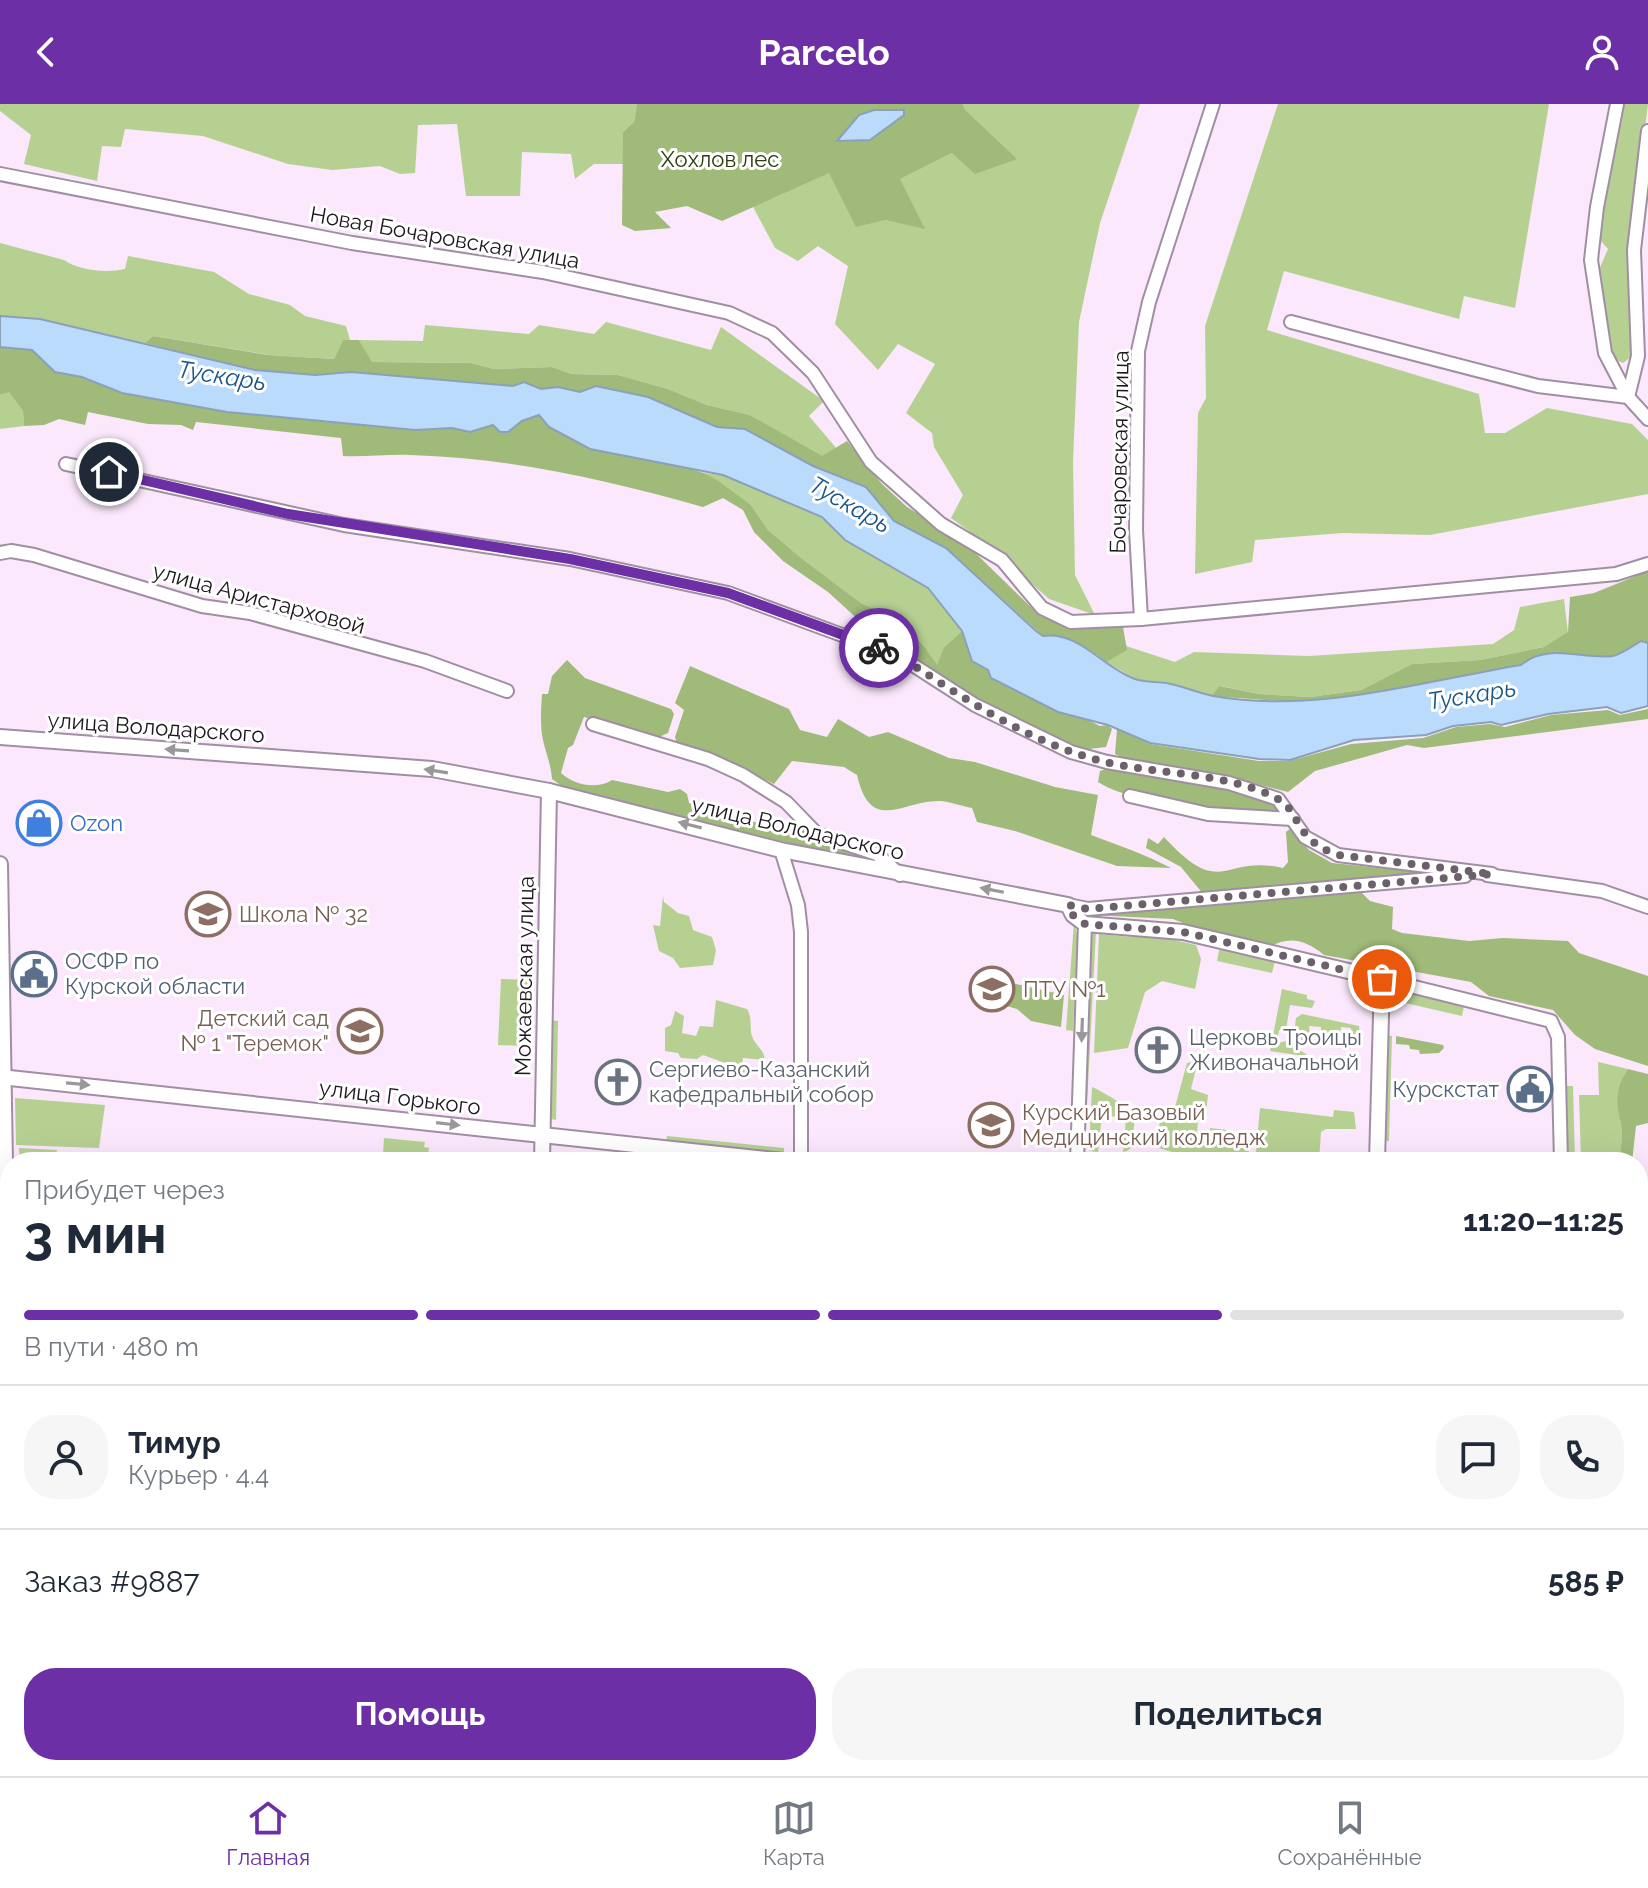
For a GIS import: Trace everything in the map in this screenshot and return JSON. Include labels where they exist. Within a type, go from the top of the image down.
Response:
[{"type":"street","name":"Бочаровская улица","points":[[1141,619],[1136,530],[1138,351],[1149,302],[1213,104]]},
{"type":"street","points":[[1617,104],[1597,207],[1591,260],[1605,353],[1628,397],[1648,419]]},
{"type":"street","points":[[1628,397],[1643,354],[1634,250],[1648,131]]},
{"type":"street","name":"Новая Бочаровская улица","points":[[0,174],[365,245],[543,272],[729,313],[772,333],[813,373],[871,462],[941,524],[1002,560],[1042,608],[1071,622],[1104,623],[1141,619]]},
{"type":"street","points":[[1291,322],[1538,386],[1628,397]]},
{"type":"street","points":[[66,464],[330,522],[570,559],[728,593],[899,656],[975,705],[1071,752],[1107,762],[1229,783],[1278,799],[1313,845],[1338,855],[1602,891],[1648,907]]},
{"type":"street","name":"улица Аристарховой","points":[[0,553],[11,551],[34,555],[202,606],[250,613],[425,661],[507,691]]},
{"type":"street","points":[[1141,619],[1616,574],[1648,564]]},
{"type":"street","points":[[593,724],[708,759],[743,775],[786,802],[817,834],[877,854],[900,875]]},
{"type":"street","name":"улица Володарского","points":[[0,737],[432,769],[549,791],[781,850],[1068,905]]},
{"type":"street","name":"Можаевская улица","points":[[542,1152],[549,791]]},
{"type":"street","points":[[1130,796],[1208,814],[1293,819]]},
{"type":"street","points":[[781,850],[791,879],[801,932],[801,1152]]},
{"type":"street","points":[[0,864],[3,1152]]},
{"type":"street","points":[[1068,905],[1088,909],[1492,874]]},
{"type":"street","points":[[1068,905],[1073,915],[1085,924],[1183,932],[1281,958],[1544,1017],[1556,1028],[1558,1037],[1561,1152]]},
{"type":"street","points":[[1077,1152],[1085,924]]},
{"type":"street","points":[[1377,1152],[1382,979]]},
{"type":"street","name":"улица Горького","points":[[1,1078],[697,1152]]},
{"type":"green space","points":[[0,104],[637,104],[634,122],[623,132],[623,164],[594,164],[575,179],[571,154],[522,152],[520,196],[466,196],[457,124],[418,125],[415,173],[400,174],[380,166],[332,170],[288,164],[203,136],[125,129],[121,147],[102,146],[97,181],[24,164],[31,135],[0,111]]},
{"type":"green space","name":"Хохлов лес","points":[[637,104],[963,104],[965,110],[1017,159],[975,174],[952,153],[900,179],[925,229],[885,220],[856,227],[829,173],[722,221],[687,206],[655,212],[671,228],[635,231],[622,225],[623,132],[634,122]]},
{"type":"green space","points":[[963,104],[1140,104],[1100,223],[1079,322],[1073,461],[1075,575],[1095,615],[1049,599],[987,544],[951,518],[963,495],[934,447],[932,433],[906,413],[935,364],[898,344],[878,370],[835,324],[848,266],[818,246],[798,261],[775,248],[752,205],[829,172],[885,220],[924,228],[899,179],[952,153],[965,110]]},
{"type":"green space","points":[[1278,104],[1549,104],[1515,308],[1464,296],[1459,319],[1284,271],[1267,330],[1479,394],[1485,433],[1505,433],[1547,408],[1632,424],[1648,440],[1648,494],[1430,535],[1342,533],[1255,540],[1252,562],[1195,574],[1198,413],[1206,398],[1205,326]]},
{"type":"green space","points":[[1621,104],[1648,104],[1630,251],[1631,357],[1623,363],[1612,358],[1598,272],[1608,249],[1599,239]]},
{"type":"green space","points":[[0,243],[94,270],[125,269],[128,256],[214,272],[249,294],[290,305],[305,316],[346,326],[350,340],[343,340],[334,359],[269,355],[153,336],[145,343],[40,319],[0,316]]},
{"type":"green space","points":[[606,322],[711,350],[721,327],[824,401],[809,416],[837,449],[822,457],[750,415],[707,405],[668,389],[618,375],[572,374],[552,367],[494,369],[471,363],[371,362],[359,340],[423,341],[425,325],[529,334],[539,325],[594,334]]},
{"type":"green space","points":[[153,336],[268,355],[334,359],[343,340],[359,340],[372,362],[471,363],[494,369],[552,367],[572,374],[618,375],[668,389],[707,405],[750,415],[822,456],[847,441],[882,484],[907,507],[964,542],[1036,612],[1069,628],[1123,627],[1127,650],[1107,662],[1068,639],[1043,636],[946,548],[894,521],[866,487],[813,466],[745,429],[717,427],[648,397],[596,386],[580,392],[558,387],[540,389],[524,382],[513,386],[351,372],[315,375],[255,370],[145,343]]},
{"type":"green space","points":[[0,347],[32,350],[55,372],[82,377],[122,393],[227,412],[415,430],[452,428],[470,432],[494,425],[500,432],[508,432],[522,421],[539,415],[549,427],[590,449],[655,459],[704,473],[751,505],[768,530],[800,557],[861,603],[896,620],[924,646],[937,665],[944,647],[962,631],[972,661],[1100,726],[1108,725],[1112,729],[1106,747],[1081,750],[982,705],[910,656],[885,644],[828,592],[783,561],[754,532],[743,510],[723,498],[703,507],[595,479],[522,466],[448,457],[343,456],[341,438],[196,422],[193,430],[181,425],[148,424],[88,412],[85,425],[59,419],[44,425],[24,426],[23,411],[9,392],[0,395]]},
{"type":"green space","points":[[9,391],[23,411],[24,426],[0,429],[0,395]]},
{"type":"green space","points":[[704,473],[723,475],[822,517],[845,540],[927,588],[962,631],[944,647],[937,666],[924,646],[896,621],[861,603],[800,557],[768,530],[751,505]]},
{"type":"green space","points":[[1648,571],[1648,643],[1639,643],[1613,656],[1555,653],[1532,658],[1521,665],[1363,696],[1306,703],[1211,696],[1220,686],[1259,694],[1310,697],[1361,690],[1412,664],[1480,660],[1544,647],[1568,632],[1570,597],[1594,593]]},
{"type":"green space","points":[[1564,599],[1568,633],[1544,647],[1480,660],[1412,664],[1361,690],[1310,697],[1259,694],[1221,686],[1211,696],[1171,684],[1135,679],[1107,662],[1126,650],[1126,646],[1175,662],[1194,652],[1309,656],[1493,644],[1514,630],[1520,607]]},
{"type":"green space","points":[[567,660],[585,678],[671,709],[674,714],[668,733],[659,737],[584,717],[573,745],[568,748],[561,773],[566,777],[586,785],[600,785],[612,780],[668,792],[680,789],[687,794],[689,803],[789,832],[809,830],[885,865],[570,792],[552,779],[541,723],[542,694],[548,694],[552,676]]},
{"type":"green space","points":[[690,666],[789,709],[800,730],[827,737],[838,719],[869,737],[888,732],[949,758],[975,762],[1055,787],[1098,795],[1091,835],[1171,868],[1117,866],[1015,831],[977,822],[972,808],[949,802],[927,802],[880,810],[871,805],[863,794],[857,775],[844,767],[792,761],[774,784],[719,756],[677,744],[675,737],[684,710],[675,703]]},
{"type":"green space","points":[[1648,709],[1648,719],[1424,748],[1407,745],[1315,771],[1288,792],[1209,772],[1135,763],[1115,754],[1117,729],[1150,744],[1259,761],[1289,761],[1351,744],[1423,738],[1456,727],[1490,724],[1505,727],[1551,715],[1608,710],[1620,715]]},
{"type":"green space","points":[[1108,768],[1228,787],[1279,805],[1282,815],[1187,807],[1136,797],[1098,782],[1100,771]]},
{"type":"green space","points":[[1291,828],[1309,850],[1332,863],[1439,874],[1204,895],[1181,867],[1146,848],[1148,838],[1158,844],[1164,837],[1199,867],[1211,871],[1263,865],[1283,868],[1288,862],[1286,832]]},
{"type":"green space","points":[[1361,892],[1370,901],[1393,907],[1392,929],[1402,933],[1469,941],[1503,938],[1568,941],[1579,953],[1648,976],[1648,1066],[1595,1049],[1575,1035],[1553,1010],[1489,996],[1471,982],[1324,955],[1298,941],[1284,941],[1270,947],[1203,931],[1173,919],[1091,915]]},
{"type":"green space","points":[[663,896],[664,902],[678,913],[689,916],[693,930],[712,937],[716,950],[713,965],[680,968],[673,958],[659,951],[653,925],[660,926]]},
{"type":"green space","points":[[1074,922],[1078,938],[1073,1031],[1066,1030]]},
{"type":"green space","points":[[1090,931],[1096,931],[1085,1152],[1081,1152]]},
{"type":"green space","points":[[1140,932],[1196,945],[1201,959],[1195,989],[1162,981],[1145,992],[1128,1048],[1094,1053],[1099,934],[1131,937]]},
{"type":"green space","points":[[1220,946],[1275,961],[1272,973],[1217,961]]},
{"type":"green space","points":[[501,979],[528,980],[526,1046],[498,1045]]},
{"type":"green space","points":[[1003,981],[1064,995],[1061,1027],[1031,1021],[1017,1009],[1003,1005],[1000,999]]},
{"type":"green space","points":[[1404,986],[1460,1000],[1464,1006],[1462,1016],[1401,1002]]},
{"type":"green space","points":[[1282,989],[1307,995],[1307,999],[1315,1001],[1312,1008],[1290,1005],[1286,1030],[1279,1030],[1277,1043],[1287,1041],[1310,1057],[1270,1051]]},
{"type":"green space","points":[[716,1000],[747,1009],[749,1013],[752,1036],[765,1060],[743,1058],[742,1067],[750,1068],[749,1075],[731,1073],[728,1064],[703,1055],[697,1059],[681,1058],[678,1053],[665,1051],[665,1028],[671,1025],[675,1011],[684,1016],[682,1033],[696,1036],[700,1026],[713,1027]]},
{"type":"green space","points":[[1302,1014],[1359,1026],[1360,1037],[1351,1036],[1351,1028],[1341,1027],[1340,1035],[1321,1032],[1321,1027],[1309,1026],[1311,1047],[1294,1034],[1296,1018]]},
{"type":"green space","points":[[552,1020],[558,1021],[556,1120],[551,1119]]},
{"type":"green space","points":[[1386,1035],[1392,1036],[1389,1141],[1384,1141]]},
{"type":"green space","points":[[1396,1036],[1443,1045],[1444,1048],[1439,1053],[1420,1054],[1419,1050],[1410,1049],[1409,1045],[1396,1044]]},
{"type":"green space","points":[[1598,1062],[1628,1069],[1619,1096],[1623,1133],[1620,1152],[1581,1152],[1579,1095],[1599,1095]]},
{"type":"green space","points":[[1187,1063],[1197,1064],[1191,1089],[1208,1095],[1205,1122],[1198,1121],[1197,1133],[1209,1134],[1210,1128],[1227,1130],[1225,1144],[1250,1146],[1248,1152],[1172,1152],[1159,1148],[1156,1141],[1161,1116],[1172,1118]]},
{"type":"green space","points":[[1628,1069],[1648,1074],[1648,1123],[1636,1126],[1633,1152],[1620,1152],[1622,1132],[1618,1096]]},
{"type":"green space","points":[[1564,1086],[1573,1086],[1575,1152],[1567,1152]]},
{"type":"green space","points":[[1092,1087],[1126,1107],[1125,1113],[1135,1115],[1132,1147],[1127,1151],[1123,1152],[1126,1118],[1102,1115],[1098,1152],[1089,1151]]},
{"type":"green space","points":[[15,1098],[105,1105],[99,1148],[16,1145]]},
{"type":"green space","points":[[1260,1108],[1333,1117],[1334,1110],[1354,1112],[1356,1129],[1326,1129],[1321,1132],[1320,1152],[1256,1152]]},
{"type":"green space","points":[[667,1136],[784,1148],[784,1152],[754,1152],[666,1143]]},
{"type":"green space","points":[[384,1138],[425,1142],[424,1147],[429,1148],[428,1152],[383,1152]]},
{"type":"green space","points":[[19,1148],[57,1150],[57,1152],[19,1152]]},
{"type":"water","points":[[874,110],[904,110],[904,115],[870,140],[837,141],[859,115]]},
{"type":"water","name":"Тускарь","points":[[0,316],[40,319],[255,370],[315,375],[351,372],[513,386],[524,382],[541,389],[558,387],[580,392],[596,386],[648,397],[717,427],[745,429],[813,466],[866,487],[894,521],[946,548],[1043,636],[1068,639],[1123,674],[1139,680],[1252,701],[1329,699],[1521,665],[1542,654],[1613,656],[1641,641],[1648,643],[1648,706],[1621,713],[1607,707],[1548,714],[1501,725],[1491,722],[1453,726],[1426,735],[1354,740],[1290,760],[1259,759],[1150,743],[1108,725],[1058,712],[991,678],[988,670],[972,661],[962,631],[928,588],[845,540],[822,517],[723,475],[590,449],[549,427],[539,415],[522,421],[508,432],[500,432],[493,425],[470,432],[452,428],[415,430],[227,412],[122,393],[82,377],[55,372],[32,350],[0,347]]},
{"type":"way so far","points":[[879,648],[899,656],[1022,731],[1071,752],[1107,762],[1229,783],[1278,799],[1305,837],[1324,851],[1492,874],[1088,909],[1068,905],[1073,915],[1085,924],[1183,932],[1281,958],[1382,979]]},
{"type":"place","name":"Ozon","points":[[39,823]]},
{"type":"place","name":"Школа № 32","points":[[208,914]]},
{"type":"place","name":"ОСФР по Курской области","points":[[34,974]]},
{"type":"place","name":"ПТУ №1","points":[[992,989]]},
{"type":"place","name":"Детский сад № 1 \"Теремок\"","points":[[360,1031]]},
{"type":"place","name":"Церковь Троицы Живоначальной","points":[[1158,1050]]},
{"type":"place","name":"Сергиево-Казанский кафедральный собор","points":[[618,1082]]},
{"type":"place","name":"Курскстат","points":[[1530,1089]]},
{"type":"place","name":"Курский Базовый Медицинский колледж","points":[[991,1125]]},
{"type":"route","points":[[109,472],[174,490],[344,525],[570,559],[728,593],[879,648]]}]
